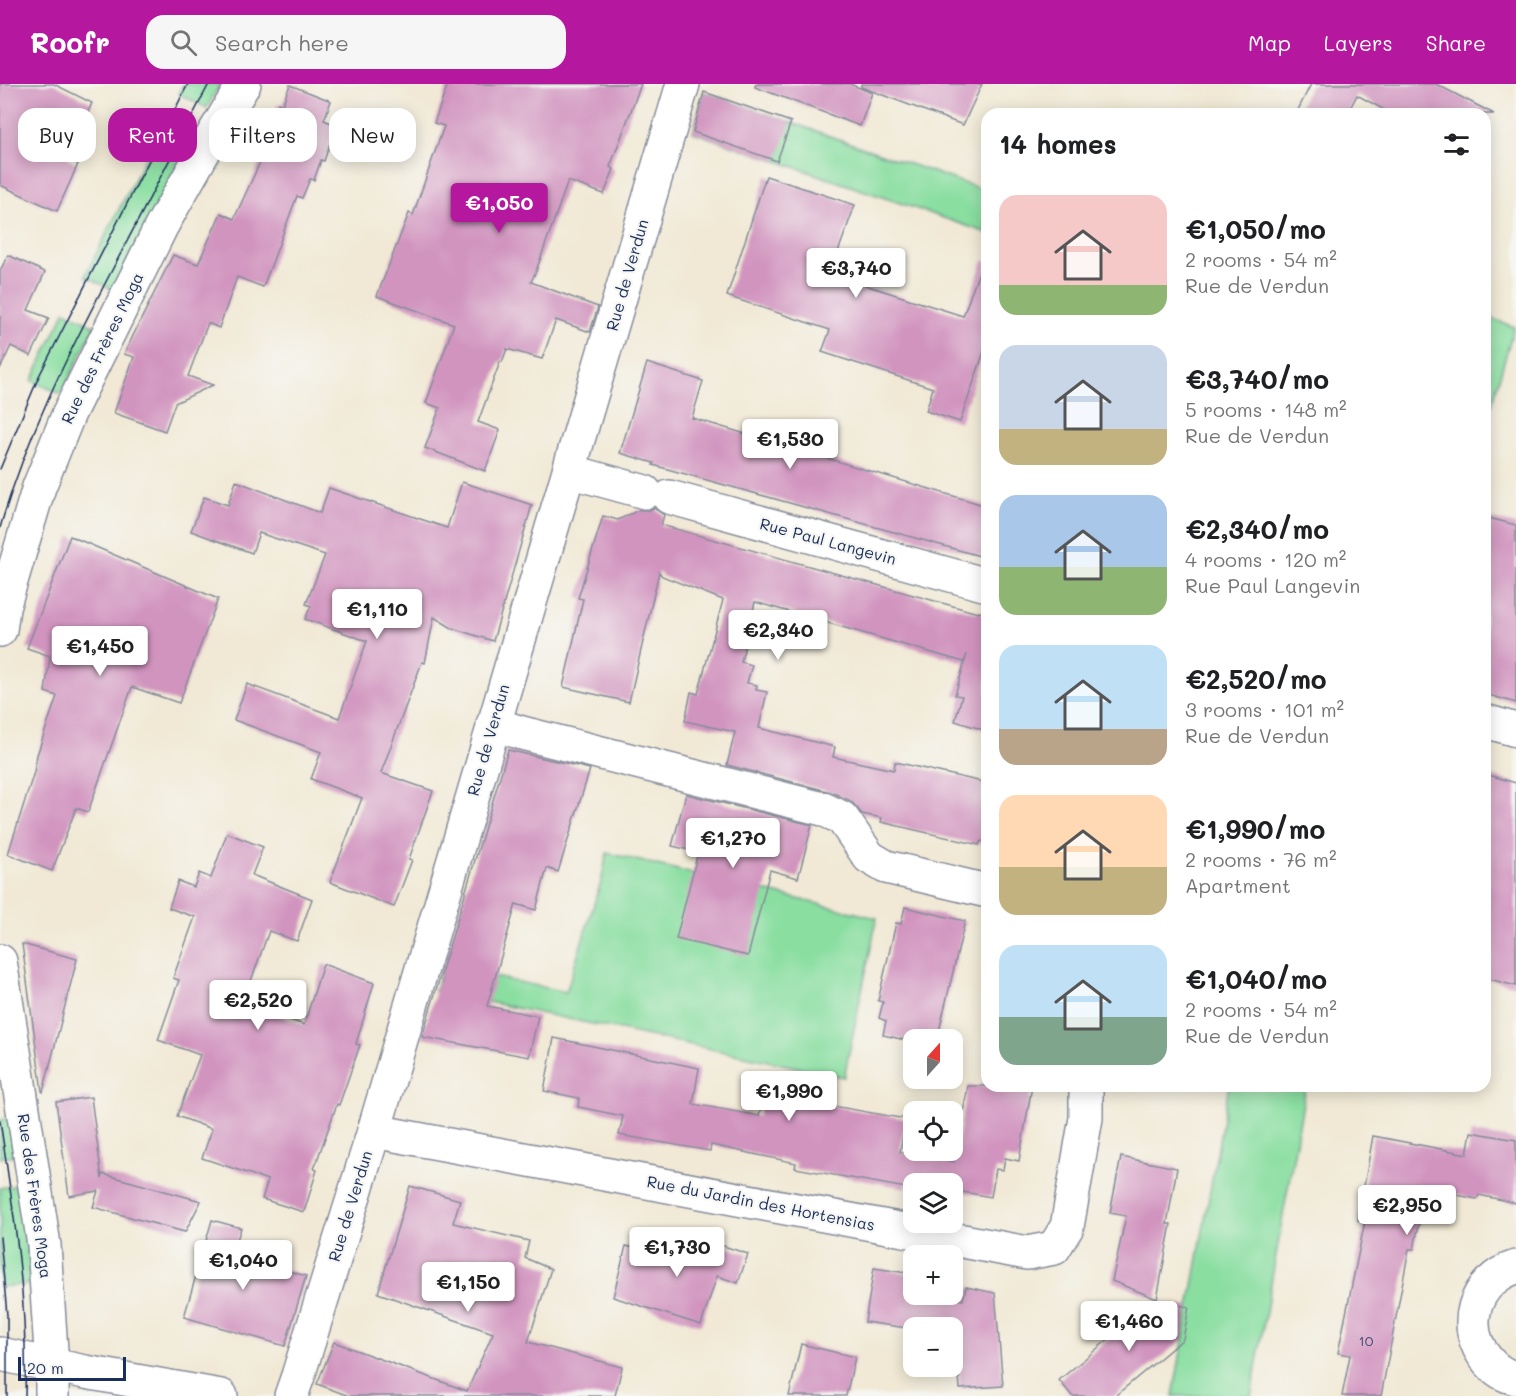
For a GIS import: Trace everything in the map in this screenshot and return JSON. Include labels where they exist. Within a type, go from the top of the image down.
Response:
[{"type":"street","name":"Rue des Frères Moga","points":[[0,630],[3,608],[39,487],[69,413],[161,226],[244,84]]},
{"type":"street","name":"Rue de Verdun","points":[[291,1396],[374,1131],[683,84]]},
{"type":"street","name":"Rue Paul Langevin","points":[[569,471],[981,583]]},
{"type":"street","points":[[1491,723],[1516,730]]},
{"type":"street","points":[[493,724],[823,808],[842,818],[868,857],[886,867],[981,890]]},
{"type":"street","name":"Rue des Frères Moga","points":[[0,961],[44,1245],[52,1381]]},
{"type":"street","name":"Rue du Jardin des Hortensias","points":[[374,1131],[1027,1253],[1054,1248],[1066,1227],[1086,1118],[1086,1092]]},
{"type":"street","points":[[1516,1267],[1504,1270],[1489,1282],[1478,1298],[1473,1316],[1474,1335],[1481,1353],[1494,1367],[1516,1378]]},
{"type":"street","points":[[0,1354],[52,1381],[117,1378],[221,1396]]},
{"type":"green space","points":[[183,84],[220,84],[207,108],[179,94]]},
{"type":"green space","points":[[704,92],[981,189],[981,231],[693,132]]},
{"type":"green space","points":[[143,162],[180,162],[113,290],[85,276]]},
{"type":"green space","points":[[65,311],[95,326],[61,394],[32,381]]},
{"type":"green space","points":[[1491,318],[1514,327],[1491,407]]},
{"type":"green space","points":[[607,853],[877,918],[844,1077],[435,991],[443,966],[566,992],[601,882]]},
{"type":"green space","points":[[1228,1092],[1305,1092],[1251,1396],[1173,1396]]},
{"type":"green space","points":[[10,1118],[15,1155],[0,1158],[0,1120]]},
{"type":"green space","points":[[20,1185],[32,1284],[0,1287],[0,1188]]},
{"type":"building","points":[[0,84],[54,84],[92,103],[90,108],[18,108],[18,162],[74,162],[78,164],[57,211],[0,185]]},
{"type":"building","points":[[448,84],[641,84],[610,167],[614,169],[604,194],[568,181],[531,282],[598,307],[590,332],[556,320],[542,359],[507,349],[478,422],[500,430],[485,471],[425,448],[440,408],[426,403],[454,324],[377,296],[409,213],[413,215],[444,126],[434,123]]},
{"type":"building","points":[[756,84],[850,84],[872,93],[860,126],[755,87]]},
{"type":"building","points":[[861,84],[982,84],[963,125],[861,87]]},
{"type":"building","points":[[1311,84],[1436,84],[1482,108],[1381,108],[1357,95],[1350,108],[1299,108]]},
{"type":"building","points":[[290,85],[331,101],[324,120],[329,122],[329,146],[314,180],[310,179],[302,198],[297,196],[263,287],[237,277],[219,328],[208,323],[188,376],[213,385],[175,403],[165,431],[114,413],[134,357],[124,354],[173,255],[198,264],[221,213],[234,219],[260,162],[317,162],[317,108],[276,108],[278,103],[282,105]]},
{"type":"building","points":[[704,92],[791,122],[777,161],[693,132]]},
{"type":"building","points":[[766,176],[855,205],[830,274],[963,316],[981,266],[981,361],[960,422],[926,411],[933,388],[822,352],[830,330],[727,296]]},
{"type":"building","points":[[8,255],[45,272],[28,310],[49,318],[31,356],[11,346],[0,369],[0,271]]},
{"type":"building","points":[[647,363],[703,381],[692,418],[981,504],[981,556],[653,465],[654,463],[620,453]]},
{"type":"building","points":[[236,481],[320,513],[329,488],[447,528],[462,482],[532,505],[493,641],[452,628],[434,617],[425,663],[422,662],[381,773],[433,791],[409,859],[412,860],[394,907],[330,882],[362,798],[311,779],[321,752],[234,720],[247,684],[339,718],[367,641],[305,619],[311,606],[306,604],[325,555],[259,533],[252,553],[191,531],[204,497],[228,505]]},
{"type":"building","points":[[654,508],[664,515],[661,525],[981,612],[981,729],[955,721],[962,696],[955,695],[967,654],[964,662],[755,602],[741,662],[752,665],[747,683],[757,685],[756,690],[767,692],[759,728],[835,747],[833,757],[894,770],[895,762],[981,782],[981,841],[979,845],[881,822],[882,818],[862,814],[851,801],[831,792],[727,765],[735,732],[685,721],[691,692],[698,694],[723,600],[662,576],[659,572],[629,702],[563,687],[583,599],[578,598],[603,516],[618,520],[639,510]]},
{"type":"building","points":[[1491,519],[1516,525],[1516,703],[1491,696]]},
{"type":"building","points":[[70,536],[218,599],[179,703],[132,687],[88,812],[76,808],[52,871],[8,854],[57,696],[45,692],[50,656],[27,648]]},
{"type":"building","points":[[508,750],[590,769],[558,872],[547,868],[536,910],[516,904],[487,1006],[538,1016],[529,1057],[422,1037]]},
{"type":"building","points":[[1491,776],[1516,783],[1516,986],[1491,980]]},
{"type":"building","points":[[686,794],[812,825],[798,878],[770,870],[748,956],[676,939],[698,852],[672,846]]},
{"type":"building","points":[[227,833],[263,847],[252,875],[312,899],[297,941],[269,931],[243,1003],[304,1025],[323,964],[374,983],[356,1044],[360,1045],[314,1169],[317,1170],[304,1212],[262,1199],[268,1180],[202,1158],[212,1129],[177,1116],[200,1055],[158,1040],[179,980],[173,978],[195,917],[169,908],[178,881],[194,887],[199,873],[211,878]]},
{"type":"building","points":[[905,907],[965,921],[940,1029],[903,1029],[903,1040],[883,1035],[886,1021],[879,1018],[883,1002],[878,1001],[896,923],[901,924]]},
{"type":"building","points":[[22,944],[77,959],[43,1092],[42,1091]]},
{"type":"building","points":[[554,1038],[699,1068],[693,1104],[759,1116],[767,1078],[814,1088],[811,1102],[903,1118],[900,1152],[903,1153],[903,1161],[954,1162],[963,1161],[963,1113],[968,1086],[981,1086],[981,1092],[1031,1092],[1019,1161],[1005,1158],[1003,1170],[996,1169],[991,1197],[963,1192],[963,1173],[903,1173],[903,1187],[795,1168],[796,1163],[711,1145],[710,1151],[619,1135],[623,1116],[578,1107],[579,1098],[544,1091]]},
{"type":"building","points":[[91,1097],[102,1179],[103,1174],[201,1201],[185,1232],[93,1207],[98,1191],[69,1196],[56,1102]]},
{"type":"building","points":[[1471,1132],[1516,1140],[1516,1203],[1479,1195],[1477,1199],[1426,1189],[1414,1249],[1409,1249],[1381,1396],[1342,1396],[1350,1355],[1338,1353],[1365,1221],[1358,1220],[1373,1136],[1467,1154]]},
{"type":"building","points":[[1121,1157],[1177,1168],[1167,1224],[1171,1224],[1157,1299],[1112,1281],[1126,1216],[1110,1213]]},
{"type":"building","points":[[410,1186],[460,1200],[453,1223],[529,1241],[525,1258],[551,1269],[528,1342],[622,1367],[615,1396],[349,1396],[317,1384],[334,1342],[467,1391],[493,1333],[378,1293]]},
{"type":"building","points":[[212,1220],[241,1228],[232,1254],[306,1276],[285,1346],[184,1317]]},
{"type":"building","points":[[693,1236],[748,1254],[738,1283],[717,1276],[701,1325],[613,1297],[626,1246],[685,1260]]},
{"type":"building","points":[[874,1268],[903,1272],[903,1305],[963,1305],[966,1287],[995,1293],[1003,1386],[960,1389],[959,1377],[963,1377],[963,1317],[903,1317],[903,1327],[865,1322]]},
{"type":"building","points":[[1155,1301],[1189,1307],[1183,1339],[1115,1396],[1072,1396],[1059,1380]]},
{"type":"building","points":[[801,1344],[855,1357],[846,1396],[789,1396]]},
{"type":"tram line","points":[[0,469],[39,376],[188,84]]},
{"type":"tram line","points":[[0,528],[22,462],[63,367],[209,84]]},
{"type":"tram line","points":[[0,1121],[22,1292],[25,1396]]},
{"type":"tram line","points":[[0,1237],[7,1315],[7,1396]]}]
